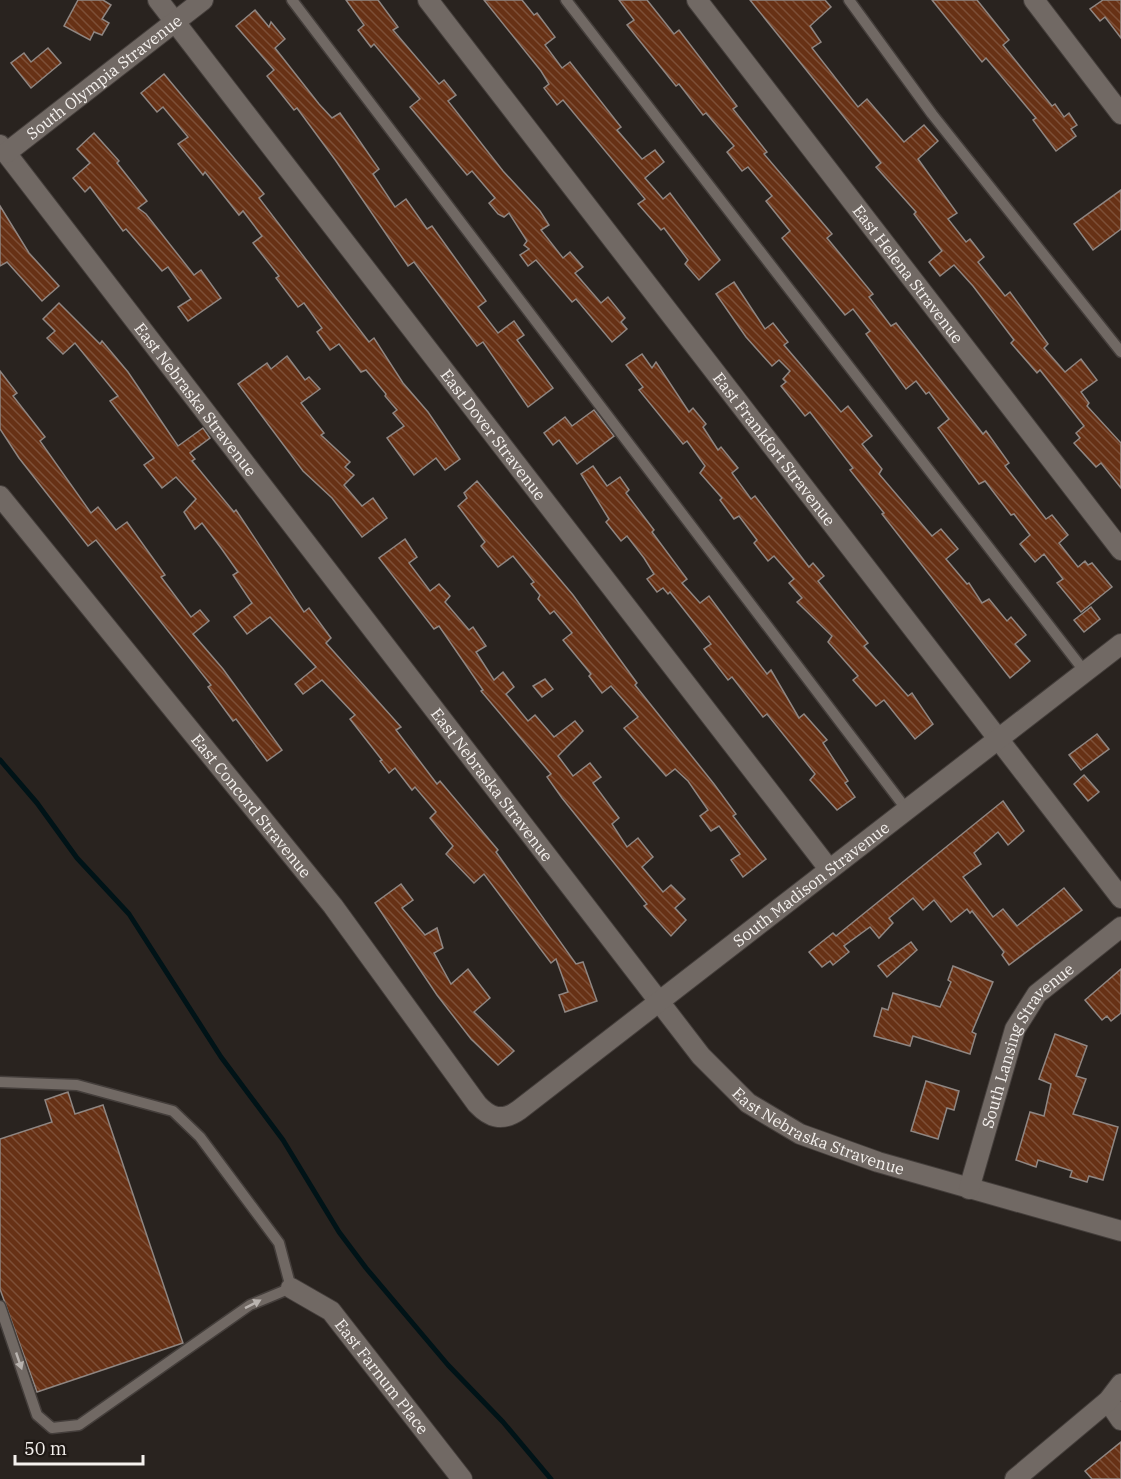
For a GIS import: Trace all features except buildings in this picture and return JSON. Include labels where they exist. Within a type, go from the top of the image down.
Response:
[{"type":"street","name":"East Dover Stravenue","points":[[158,0],[829,869]]},
{"type":"street","name":"South Olympia Stravenue","points":[[3,149],[203,0]]},
{"type":"street","name":"East Frankfort Stravenue","points":[[428,0],[1121,898]]},
{"type":"street","name":"East Helena Stravenue","points":[[697,0],[1121,550]]},
{"type":"street","points":[[1034,0],[1121,114]]},
{"type":"street","name":"East Nebraska Stravenue","points":[[3,149],[716,1073],[732,1090],[764,1115],[800,1134],[849,1153],[1121,1231]]},
{"type":"street","name":"East Concord Stravenue","points":[[0,496],[333,906],[477,1104],[489,1115],[498,1118]]},
{"type":"street","name":"South Madison Stravenue","points":[[498,1118],[512,1115],[519,1110],[1121,644]]},
{"type":"street","name":"South Lansing Stravenue","points":[[969,1189],[1016,1029],[1037,994],[1121,927]]},
{"type":"street","name":"East Farnum Place","points":[[291,1288],[331,1311],[462,1479]]},
{"type":"street","points":[[1016,1479],[1108,1401],[1121,1384]]},
{"type":"street","points":[[1108,1401],[1121,1420]]},
{"type":"lane","points":[[292,0],[907,810]]},
{"type":"lane","points":[[566,0],[1085,672]]},
{"type":"lane","points":[[849,0],[932,114],[1121,352]]},
{"type":"lane","points":[[0,1082],[76,1085],[173,1111],[200,1137],[279,1243],[291,1288],[250,1305],[79,1425],[52,1428],[37,1415],[0,1306]]},
{"type":"waterway","points":[[0,760],[37,803],[77,858],[129,914],[221,1057],[283,1140],[339,1232],[366,1268],[448,1365],[503,1422],[551,1479]]}]
